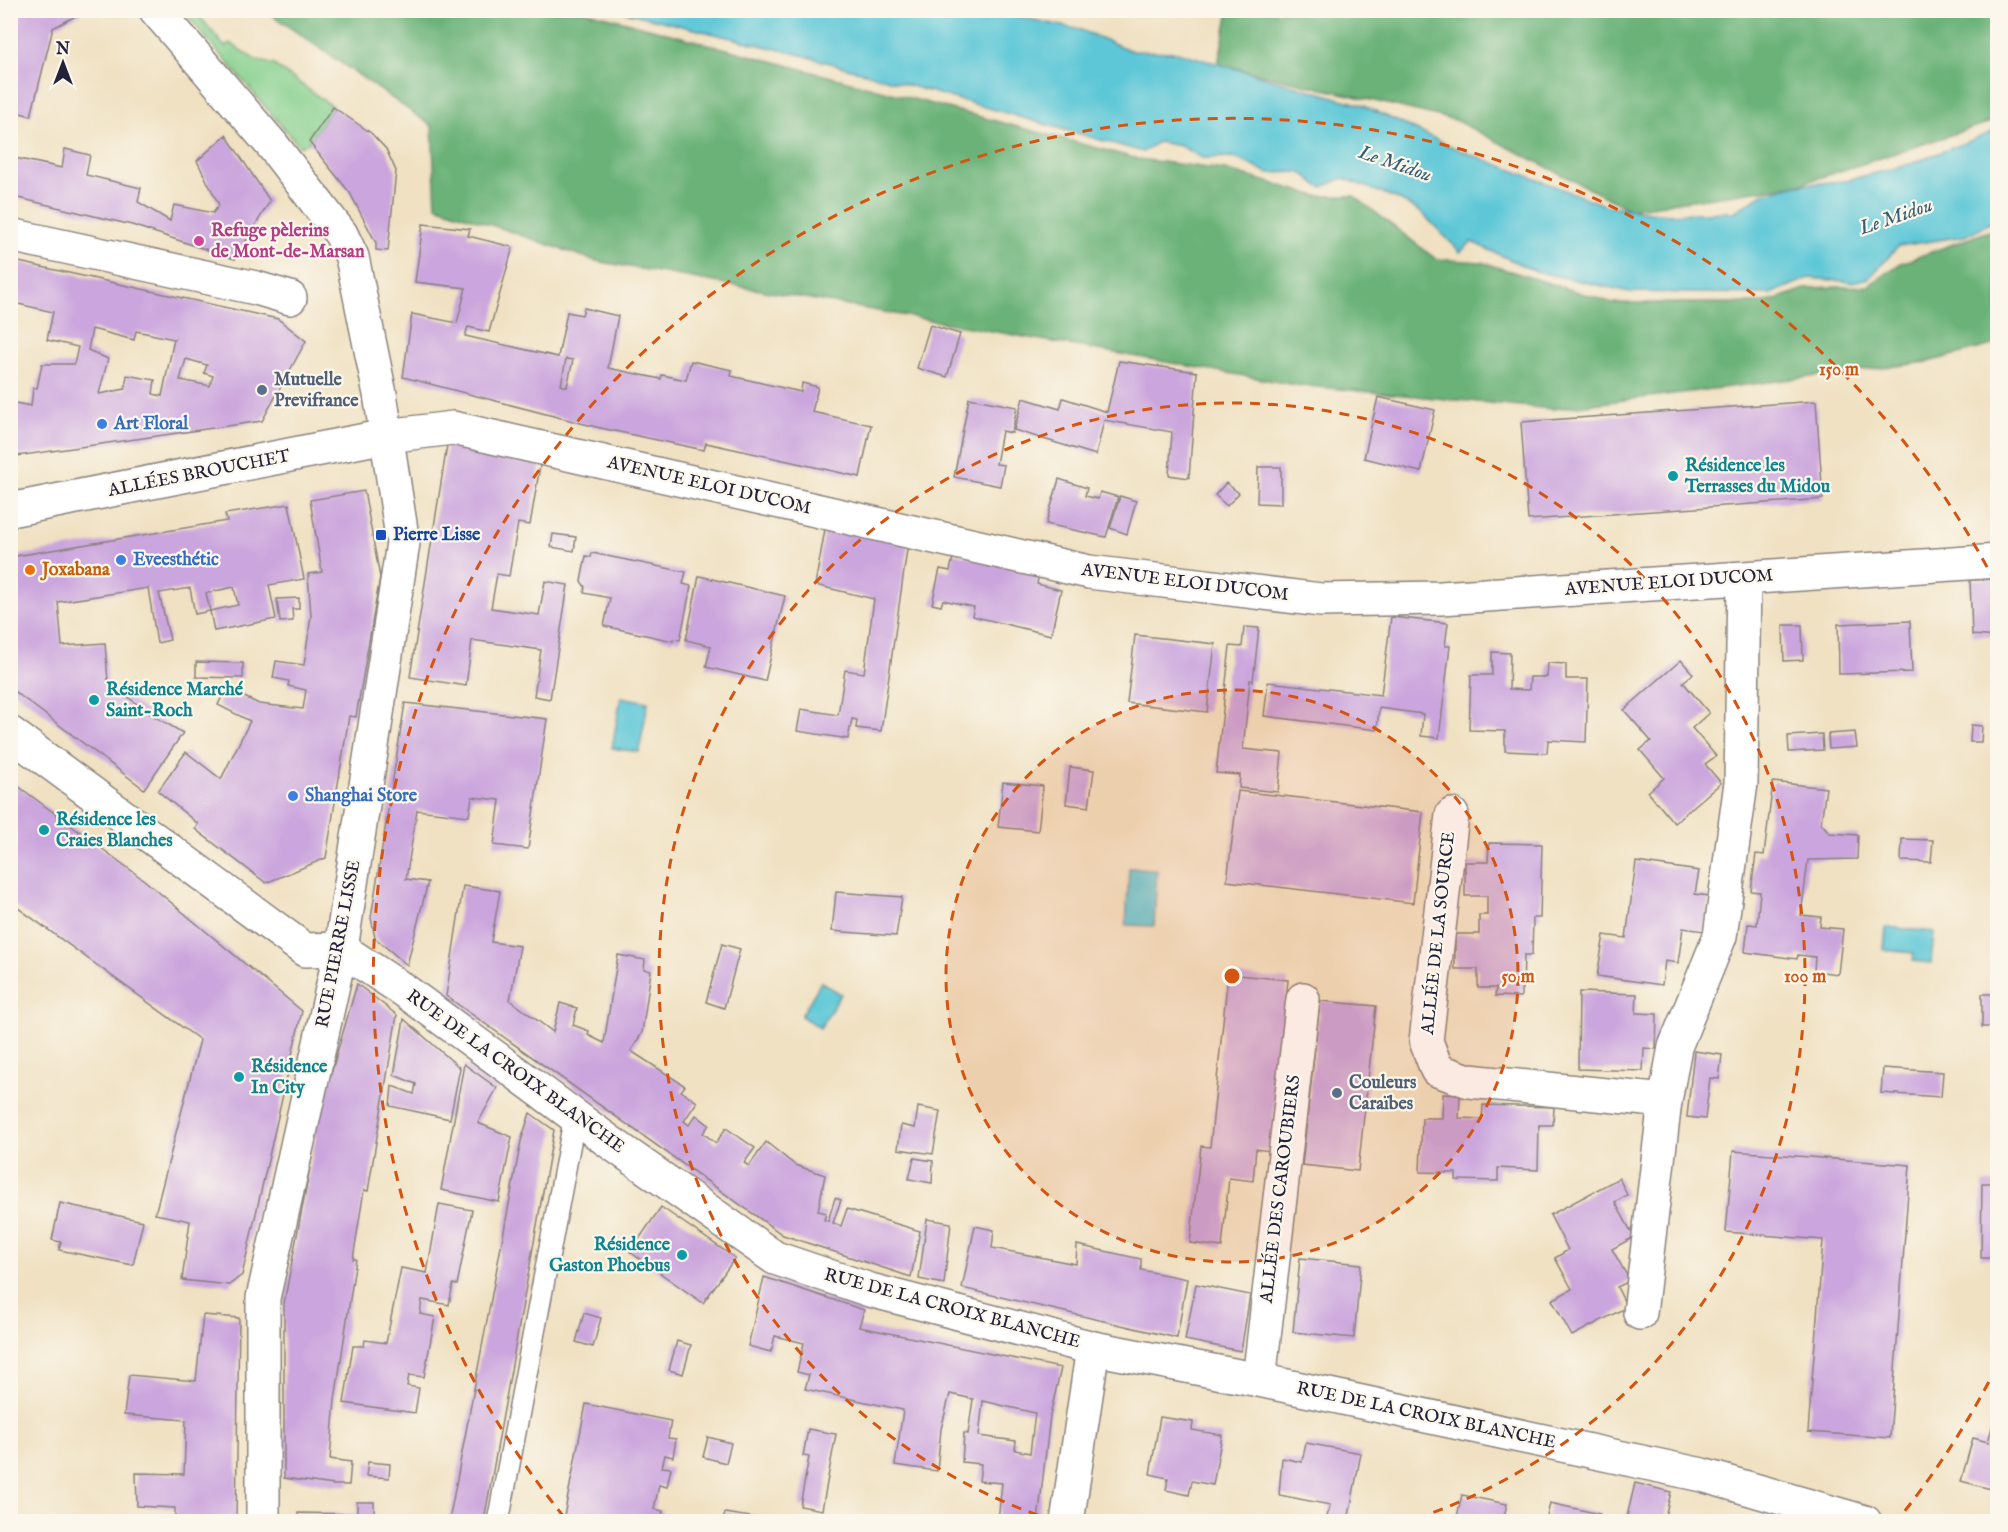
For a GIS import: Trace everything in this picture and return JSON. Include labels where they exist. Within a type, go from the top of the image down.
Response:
[{"type":"street","name":"RUE PIERRE LISSE","points":[[156,10],[273,146],[341,234],[358,278],[404,543],[341,949],[263,1298],[263,1521]]},
{"type":"street","points":[[10,235],[264,276],[290,298]]},
{"type":"street","name":"AVENUE ELOI DUCOM","points":[[386,436],[453,428],[1089,572],[1321,600],[1441,598],[1998,561]]},
{"type":"street","name":"ALLÉES BROUCHET","points":[[10,510],[386,436]]},
{"type":"street","points":[[1640,1313],[1665,1101],[1675,1047],[1720,936],[1741,783],[1744,579]]},
{"type":"street","points":[[10,734],[304,950],[341,949]]},
{"type":"street","name":"ALLÉE DE LA SOURCE","points":[[1452,815],[1426,1041],[1437,1070],[1469,1081],[1665,1101]]},
{"type":"street","name":"RUE DE LA CROIX BLANCHE","points":[[341,949],[405,991],[575,1116],[775,1257],[870,1290],[1093,1348],[1259,1380],[1702,1475],[1865,1521]]},
{"type":"street","name":"ALLÉE DES CAROUBIERS","points":[[1259,1380],[1303,999]]},
{"type":"street","points":[[1067,1521],[1093,1348]]},
{"type":"lane","points":[[498,1521],[575,1116]]},
{"type":"green space","points":[[183,11],[195,11],[225,47],[230,43],[254,59],[274,65],[333,107],[309,142],[300,147]]},
{"type":"green space","points":[[266,11],[585,11],[1138,159],[1225,170],[1317,196],[1354,196],[1436,259],[1481,262],[1613,303],[1765,303],[1808,288],[1868,286],[1901,263],[1997,228],[1997,344],[1928,362],[1553,409],[1296,385],[596,261],[436,206],[432,126]]},
{"type":"green space","points":[[1229,11],[1997,11],[1997,120],[1797,185],[1629,209],[1455,120],[1218,64]]},
{"type":"water","name":"Le Midou","points":[[621,11],[992,11],[1081,30],[1132,51],[1177,52],[1362,105],[1457,149],[1604,205],[1663,214],[1734,212],[1765,193],[1797,185],[1844,181],[1908,165],[1997,130],[1997,219],[1965,236],[1899,246],[1869,278],[1852,282],[1809,278],[1770,294],[1630,292],[1535,271],[1472,242],[1460,252],[1421,212],[1398,199],[1343,178],[1321,188],[1301,172],[1268,173],[1233,157],[1202,158],[1181,146],[1158,142],[1143,152],[805,56]]},
{"type":"water","points":[[621,697],[648,702],[639,752],[612,748]]},
{"type":"water","points":[[1129,868],[1157,869],[1154,926],[1126,925]]},
{"type":"water","points":[[1886,927],[1934,932],[1931,963],[1913,961],[1914,953],[1884,950]]},
{"type":"water","points":[[821,982],[841,994],[820,1028],[801,1016]]},
{"type":"building","points":[[10,10],[87,10],[53,28],[31,116],[10,110]]},
{"type":"building","points":[[333,107],[371,133],[386,149],[396,171],[388,251],[376,250],[376,243],[350,193],[309,142]]},
{"type":"building","points":[[226,135],[270,201],[235,259],[132,225],[10,196],[10,157],[62,168],[65,149],[90,155],[86,175],[141,188],[138,202],[170,221],[174,205],[213,213],[219,205],[197,161]]},
{"type":"building","points":[[423,224],[470,229],[468,236],[513,247],[489,332],[468,327],[465,336],[558,357],[567,312],[582,315],[584,308],[618,316],[608,368],[661,379],[662,375],[686,380],[691,361],[732,370],[731,376],[801,392],[802,383],[818,387],[812,412],[871,425],[860,477],[706,443],[704,450],[596,427],[403,377],[412,314],[457,323],[466,288],[415,282]],"holes":[[[566,359],[573,360],[567,387],[561,385]]]},
{"type":"building","points":[[10,260],[278,319],[306,341],[262,421],[10,457],[10,402],[31,406],[33,388],[37,388],[42,364],[74,364],[78,347],[47,340],[53,312],[14,303],[10,314]],"holes":[[[92,329],[134,340],[136,331],[174,339],[162,396],[153,394],[155,380],[127,375],[125,389],[99,394],[108,359],[88,350]],[[186,359],[207,365],[204,373],[213,376],[210,386],[180,380]]]},
{"type":"building","points":[[930,325],[960,334],[947,377],[917,368]]},
{"type":"building","points":[[1119,361],[1197,372],[1189,478],[1169,475],[1172,432],[1104,420],[1096,455],[1014,430],[1023,398],[1060,409],[1063,398],[1107,412]]},
{"type":"building","points":[[1378,397],[1435,410],[1421,472],[1364,458]]},
{"type":"building","points":[[969,398],[1017,407],[1012,433],[1002,431],[996,464],[1004,465],[1000,486],[954,477]]},
{"type":"building","name":"Résidence les Terrasses du Midou","points":[[1816,401],[1823,499],[1528,520],[1521,422]]},
{"type":"building","points":[[448,439],[541,460],[530,525],[518,523],[509,576],[497,574],[491,608],[539,615],[545,581],[568,585],[550,699],[534,696],[541,650],[472,640],[466,686],[410,677]]},
{"type":"building","points":[[1258,467],[1281,467],[1281,504],[1257,503]]},
{"type":"building","points":[[1059,479],[1087,488],[1085,496],[1098,499],[1100,492],[1118,497],[1106,537],[1046,524]]},
{"type":"building","points":[[1226,483],[1239,493],[1227,506],[1215,495]]},
{"type":"building","points":[[364,491],[380,577],[356,717],[349,716],[326,858],[266,883],[195,829],[198,824],[158,791],[186,752],[221,779],[250,721],[218,705],[226,688],[259,704],[303,709],[306,690],[288,686],[289,681],[273,678],[276,661],[304,665],[311,616],[308,574],[322,572],[310,500]]},
{"type":"building","points":[[1120,496],[1136,501],[1127,534],[1110,528]]},
{"type":"building","points":[[289,504],[304,579],[269,585],[276,619],[214,631],[210,611],[195,614],[190,588],[159,593],[170,640],[157,643],[148,588],[58,602],[62,646],[105,643],[108,681],[147,712],[183,733],[144,789],[10,688],[10,557],[227,521],[225,514]],"holes":[[[234,587],[238,605],[210,611],[206,593]]]},
{"type":"building","points":[[826,524],[908,543],[881,731],[856,728],[857,720],[852,719],[848,739],[797,731],[801,709],[838,715],[845,670],[864,673],[874,599],[815,585]]},
{"type":"building","points":[[553,534],[576,537],[574,551],[551,547]]},
{"type":"building","points":[[592,553],[686,572],[683,584],[691,586],[680,640],[673,639],[673,641],[604,626],[610,598],[584,593],[585,587],[581,581],[586,556],[591,557]]},
{"type":"building","points":[[954,553],[1039,573],[1037,584],[1061,590],[1051,635],[972,616],[974,607],[943,600],[941,606],[932,604],[940,569],[950,571]]},
{"type":"building","points":[[699,576],[785,596],[765,681],[706,667],[711,646],[686,640]]},
{"type":"building","points":[[1998,579],[1998,637],[1972,635],[1970,580]]},
{"type":"building","points":[[299,598],[299,609],[292,609],[293,621],[280,622],[277,599]]},
{"type":"building","points":[[1391,617],[1448,623],[1445,646],[1450,646],[1439,738],[1421,736],[1423,714],[1379,708],[1377,730],[1264,716],[1268,682],[1381,695]]},
{"type":"building","points":[[1910,621],[1912,672],[1839,674],[1838,624]]},
{"type":"building","points":[[1783,625],[1802,625],[1803,660],[1784,661]]},
{"type":"building","points":[[1244,627],[1259,628],[1253,681],[1250,680],[1243,749],[1282,753],[1278,792],[1239,788],[1240,775],[1216,773],[1230,646],[1242,647]]},
{"type":"building","points":[[1135,635],[1215,644],[1207,712],[1127,703]]},
{"type":"building","points":[[1492,652],[1510,653],[1509,689],[1529,690],[1530,677],[1547,677],[1548,663],[1566,664],[1566,679],[1588,679],[1586,742],[1548,740],[1547,753],[1505,751],[1505,731],[1469,730],[1471,675],[1492,675]]},
{"type":"building","points":[[1681,660],[1693,674],[1683,682],[1709,713],[1692,728],[1716,756],[1705,764],[1721,783],[1674,823],[1648,792],[1664,778],[1640,750],[1651,741],[1624,710]]},
{"type":"building","points":[[196,662],[243,663],[243,678],[196,677]]},
{"type":"building","points":[[405,703],[547,719],[528,849],[494,845],[500,800],[472,797],[469,816],[417,810],[406,879],[428,882],[407,965],[375,938],[371,918]]},
{"type":"building","points":[[1971,725],[1982,726],[1981,742],[1970,742]]},
{"type":"building","points":[[1855,732],[1857,747],[1829,749],[1828,734]]},
{"type":"building","points":[[1822,734],[1823,750],[1789,752],[1788,736]]},
{"type":"building","points":[[1070,767],[1094,770],[1089,807],[1066,804]]},
{"type":"building","name":"Résidence In City","points":[[10,780],[144,880],[302,1011],[242,1275],[229,1285],[182,1280],[190,1221],[155,1214],[200,1040],[10,902]]},
{"type":"building","points":[[1003,782],[1043,786],[1038,831],[998,827]]},
{"type":"building","points":[[1773,782],[1826,788],[1821,823],[1830,833],[1858,835],[1857,859],[1808,860],[1801,915],[1821,917],[1820,927],[1843,929],[1838,974],[1814,971],[1815,957],[1798,955],[1797,959],[1745,952],[1748,924],[1757,925],[1760,892],[1751,891],[1756,854],[1764,855]]},
{"type":"building","points":[[1238,791],[1423,812],[1413,903],[1227,881]]},
{"type":"building","points":[[1902,839],[1933,840],[1931,862],[1901,861]]},
{"type":"building","points":[[1489,843],[1542,844],[1540,918],[1533,918],[1532,955],[1524,955],[1521,997],[1495,996],[1496,988],[1478,988],[1478,969],[1455,969],[1455,934],[1479,934],[1479,915],[1487,915],[1487,896],[1465,896],[1465,862],[1488,862]]},
{"type":"building","points":[[1636,862],[1699,871],[1695,894],[1709,896],[1704,931],[1683,928],[1678,963],[1665,961],[1662,985],[1597,976],[1604,935],[1626,938]]},
{"type":"building","points":[[463,886],[500,891],[491,942],[520,946],[510,1000],[553,1032],[560,1003],[577,1008],[573,1025],[589,1031],[588,1035],[604,1043],[618,955],[645,960],[644,969],[651,971],[642,1033],[631,1051],[685,1086],[681,1091],[697,1102],[684,1121],[689,1125],[696,1115],[709,1125],[703,1133],[716,1143],[726,1128],[755,1148],[744,1163],[749,1166],[766,1142],[795,1165],[825,1175],[818,1211],[826,1213],[824,1220],[828,1221],[835,1198],[841,1200],[833,1223],[841,1226],[847,1209],[920,1231],[911,1277],[783,1235],[446,996]]},
{"type":"building","points":[[836,892],[902,897],[896,936],[832,931]]},
{"type":"building","points":[[722,944],[740,949],[724,1008],[706,1002]]},
{"type":"building","points":[[1228,974],[1288,980],[1270,1151],[1256,1149],[1253,1181],[1229,1178],[1222,1247],[1190,1243],[1201,1146],[1210,1147]]},
{"type":"building","points":[[357,984],[397,1015],[368,1191],[364,1190],[335,1400],[330,1459],[351,1462],[349,1485],[334,1485],[284,1478],[284,1303],[316,1136],[313,1136]]},
{"type":"building","points":[[1579,992],[1637,994],[1636,1013],[1657,1014],[1656,1049],[1644,1048],[1643,1071],[1578,1069]]},
{"type":"building","points":[[1982,994],[1998,994],[1998,1027],[1982,1027]]},
{"type":"building","points":[[1320,1001],[1376,1006],[1358,1171],[1302,1165]]},
{"type":"building","points":[[404,1019],[460,1068],[450,1119],[390,1106],[392,1086],[414,1094],[416,1084],[394,1075]]},
{"type":"building","points":[[1694,1051],[1722,1055],[1719,1079],[1710,1078],[1705,1119],[1687,1117]]},
{"type":"building","points":[[464,1064],[497,1088],[478,1123],[512,1137],[499,1202],[441,1190]]},
{"type":"building","points":[[1883,1068],[1943,1072],[1941,1097],[1881,1093]]},
{"type":"building","points":[[1443,1094],[1460,1095],[1459,1118],[1482,1119],[1483,1105],[1554,1107],[1553,1125],[1539,1125],[1538,1170],[1498,1168],[1498,1181],[1456,1180],[1456,1173],[1420,1172],[1422,1118],[1442,1118]]},
{"type":"building","points":[[918,1107],[940,1111],[933,1154],[898,1149],[901,1125],[915,1128]]},
{"type":"building","points":[[530,1113],[554,1130],[484,1521],[449,1521],[521,1141]]},
{"type":"building","points":[[1733,1151],[1910,1165],[1890,1438],[1808,1432],[1823,1240],[1726,1232]]},
{"type":"building","points":[[914,1158],[933,1161],[932,1183],[909,1179]]},
{"type":"building","points":[[1619,1178],[1627,1195],[1615,1202],[1634,1237],[1612,1249],[1630,1281],[1617,1287],[1627,1307],[1572,1336],[1552,1300],[1572,1289],[1555,1258],[1568,1250],[1550,1215]]},
{"type":"building","points":[[1982,1183],[1998,1183],[1998,1258],[1981,1258]]},
{"type":"building","points":[[60,1203],[143,1221],[133,1265],[59,1250],[61,1242],[52,1240]]},
{"type":"building","points":[[439,1204],[472,1210],[457,1285],[453,1284],[449,1305],[422,1300],[420,1314],[435,1317],[424,1377],[409,1375],[407,1386],[419,1388],[415,1413],[344,1403],[353,1346],[364,1346],[365,1340],[386,1343],[401,1268],[427,1273]]},
{"type":"building","name":"Résidence Gaston Phoebus","points":[[661,1207],[735,1258],[703,1303],[630,1252]]},
{"type":"building","points":[[927,1219],[951,1223],[944,1284],[919,1279]]},
{"type":"building","points":[[975,1226],[994,1230],[992,1248],[1076,1264],[1077,1245],[1141,1259],[1141,1270],[1187,1279],[1177,1338],[962,1288]]},
{"type":"building","points":[[1300,1258],[1361,1264],[1354,1338],[1293,1332]]},
{"type":"building","points":[[764,1277],[864,1310],[859,1327],[1061,1368],[1050,1416],[1038,1521],[998,1521],[1002,1483],[979,1481],[981,1464],[962,1462],[964,1433],[968,1434],[973,1399],[950,1394],[941,1429],[937,1471],[895,1465],[903,1410],[805,1389],[809,1375],[797,1372],[804,1343],[775,1336],[771,1352],[748,1346]],"holes":[[[983,1401],[1035,1413],[1030,1453],[1015,1450],[1016,1441],[979,1436]]]},
{"type":"building","points":[[1196,1284],[1250,1295],[1241,1351],[1185,1340]]},
{"type":"building","points":[[584,1313],[601,1318],[593,1347],[576,1342]]},
{"type":"building","points":[[203,1315],[239,1318],[236,1521],[175,1521],[175,1508],[137,1506],[136,1473],[184,1474],[186,1420],[124,1415],[129,1375],[196,1381]]},
{"type":"building","points":[[677,1341],[691,1345],[683,1374],[669,1370]]},
{"type":"building","points":[[586,1404],[671,1421],[668,1438],[676,1439],[673,1457],[665,1455],[662,1467],[671,1468],[667,1487],[659,1485],[654,1509],[663,1511],[661,1521],[563,1521]]},
{"type":"building","points":[[1160,1417],[1193,1422],[1192,1430],[1222,1435],[1213,1485],[1192,1481],[1189,1495],[1166,1490],[1168,1478],[1150,1474]]},
{"type":"building","points":[[1994,1420],[1998,1421],[1998,1491],[1961,1481],[1973,1438],[1988,1442]]},
{"type":"building","points":[[808,1429],[836,1434],[822,1510],[800,1506],[809,1457],[803,1456]]},
{"type":"building","points":[[708,1437],[731,1443],[726,1463],[703,1457]]},
{"type":"building","points":[[1306,1443],[1361,1453],[1348,1521],[1326,1521],[1330,1505],[1279,1495],[1282,1458],[1302,1462]]},
{"type":"building","points":[[368,1462],[390,1464],[389,1478],[366,1476]]},
{"type":"building","points":[[1635,1483],[1671,1492],[1664,1521],[1626,1521]]},
{"type":"building","points":[[1462,1495],[1507,1504],[1503,1521],[1456,1521]]},
{"type":"building","points":[[357,1502],[374,1502],[374,1521],[298,1521],[298,1513],[357,1514]]},
{"type":"building","points":[[1550,1503],[1600,1514],[1598,1521],[1546,1521]]},
{"type":"building","points":[[725,1513],[757,1518],[756,1521],[723,1521]]},
{"type":"place","name":"Refuge pèlerins de Mont-de-Marsan","points":[[199,241]]},
{"type":"place","name":"Mutuelle Previfrance","points":[[262,390]]},
{"type":"place","name":"Art Floral","points":[[102,424]]},
{"type":"place","name":"Résidence les Terrasses du Midou","points":[[1673,476]]},
{"type":"place","name":"Pierre Lisse","points":[[381,535]]},
{"type":"place","name":"Eveesthétic","points":[[121,560]]},
{"type":"place","name":"Joxabana","points":[[30,570]]},
{"type":"place","name":"Résidence Marché Saint-Roch","points":[[94,700]]},
{"type":"place","name":"Shanghai Store","points":[[293,796]]},
{"type":"place","name":"Résidence les Craies Blanches","points":[[44,830]]},
{"type":"place","name":"Résidence In City","points":[[239,1077]]},
{"type":"place","name":"Couleurs Caraïbes","points":[[1337,1093]]},
{"type":"place","name":"Résidence Gaston Phoebus","points":[[682,1255]]}]
